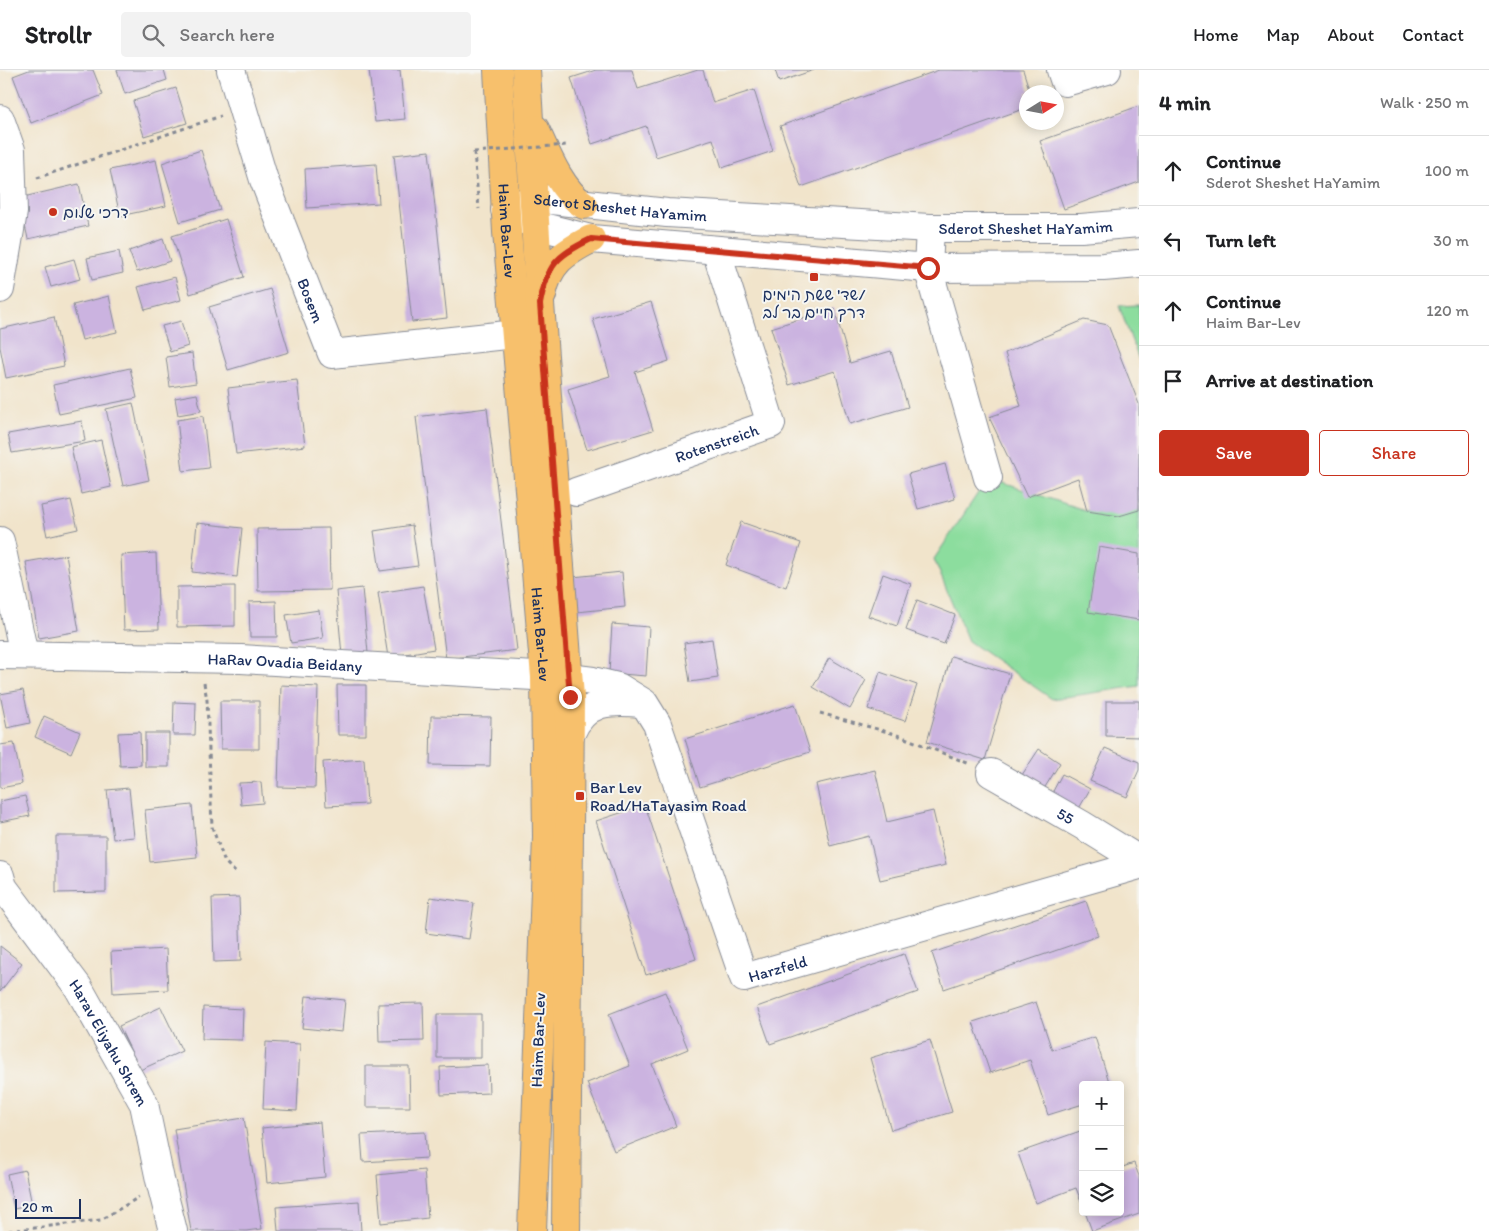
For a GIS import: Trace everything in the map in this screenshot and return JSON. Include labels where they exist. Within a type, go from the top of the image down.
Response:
[{"type":"main road","name":"Haim Bar-Lev","points":[[498,70],[506,210],[516,334],[557,678],[571,733],[566,1231]]},
{"type":"main road","name":"Haim Bar-Lev","points":[[526,70],[540,304],[557,678],[547,837],[532,1231]]},
{"type":"main road","points":[[529,114],[543,147],[564,185],[584,205]]},
{"type":"main road","points":[[540,304],[544,283],[555,263],[576,246],[591,239]]},
{"type":"street","name":"Bosem","points":[[231,70],[264,180],[332,354],[516,334]]},
{"type":"street","points":[[1063,76],[1107,70]]},
{"type":"street","points":[[0,119],[11,150],[13,212],[0,289]]},
{"type":"street","name":"Sderot Sheshet HaYamim","points":[[506,210],[534,198],[667,214],[930,228],[1081,228],[1139,223]]},
{"type":"street","name":"Sderot Sheshet HaYamim","points":[[506,210],[535,225],[591,239],[716,250],[928,268],[1103,267],[1139,264]]},
{"type":"street","points":[[930,228],[928,268],[988,478]]},
{"type":"street","name":"Rotenstreich","points":[[576,492],[770,424],[716,250]]},
{"type":"street","points":[[0,541],[12,655]]},
{"type":"street","name":"HaRav Ovadia Beidany","points":[[12,655],[241,659],[557,678]]},
{"type":"street","name":"Harzfeld","points":[[557,678],[592,681],[618,687],[644,703],[657,724],[744,978],[1139,865]]},
{"type":"street","points":[[571,733],[576,721],[591,708],[621,701],[644,703]]},
{"type":"street","name":"55","points":[[991,773],[1082,824],[1139,860]]},
{"type":"street","name":"Harav Eliyahu Shrem","points":[[0,876],[3,887],[78,987],[144,1104],[173,1231]]},
{"type":"path","points":[[12,186],[242,109]]},
{"type":"path","points":[[479,210],[474,152],[567,145]]},
{"type":"path","points":[[200,658],[207,700],[212,827],[225,862],[236,873]]},
{"type":"path","points":[[820,713],[894,734],[991,773]]},
{"type":"path","points":[[9,1231],[101,1220],[136,1199],[160,1180]]},
{"type":"green space","points":[[1139,305],[1139,360],[1119,306]]},
{"type":"green space","points":[[988,478],[1087,511],[1139,506],[1139,686],[1052,699],[968,641],[934,559]]},
{"type":"building","points":[[29,70],[93,70],[103,95],[31,123],[13,76]]},
{"type":"building","points":[[117,70],[164,70],[167,80],[125,94]]},
{"type":"building","points":[[369,70],[400,70],[405,119],[375,122]]},
{"type":"building","points":[[596,70],[632,70],[638,89],[703,70],[713,103],[754,90],[773,151],[722,168],[713,139],[656,157],[646,126],[592,144],[571,78]]},
{"type":"building","points":[[775,70],[814,70],[779,82]]},
{"type":"building","points":[[939,70],[1023,70],[1028,85],[1019,85],[1019,110],[801,187],[780,126]]},
{"type":"building","points":[[176,88],[187,123],[144,136],[133,101]]},
{"type":"building","points":[[1139,106],[1139,182],[1064,209],[1040,141]]},
{"type":"building","points":[[201,150],[220,210],[180,222],[162,163]]},
{"type":"building","points":[[429,151],[447,318],[412,322],[394,155]]},
{"type":"building","points":[[156,160],[166,206],[120,216],[110,170]]},
{"type":"building","points":[[376,164],[379,203],[307,208],[305,169]]},
{"type":"building","name":"דרכי שלום","points":[[79,184],[88,226],[28,239],[19,198]]},
{"type":"building","points":[[226,219],[244,277],[190,294],[172,236]]},
{"type":"building","points":[[163,239],[170,261],[137,272],[129,251]]},
{"type":"building","points":[[119,251],[123,273],[92,280],[87,258]]},
{"type":"building","points":[[74,259],[80,279],[51,287],[45,267]]},
{"type":"building","points":[[175,277],[181,300],[145,310],[138,287]]},
{"type":"building","points":[[270,289],[289,352],[228,370],[209,307]]},
{"type":"building","points":[[109,296],[117,332],[82,340],[73,305]]},
{"type":"building","points":[[651,302],[669,361],[635,372],[653,430],[587,450],[568,389],[610,376],[593,319]]},
{"type":"building","points":[[834,308],[850,363],[891,351],[908,407],[850,424],[835,371],[789,385],[771,328]]},
{"type":"building","points":[[54,317],[64,366],[6,378],[0,347],[0,329]]},
{"type":"building","points":[[1084,320],[1108,325],[1139,404],[1139,510],[1119,516],[1087,511],[1078,478],[1027,497],[989,417],[1021,406],[1005,353]]},
{"type":"building","points":[[181,321],[188,346],[170,352],[162,326]]},
{"type":"building","points":[[192,353],[196,383],[170,387],[166,357]]},
{"type":"building","points":[[130,368],[137,398],[59,414],[53,385]]},
{"type":"building","points":[[297,380],[305,446],[236,454],[228,388]]},
{"type":"building","points":[[197,394],[201,411],[178,415],[175,398]]},
{"type":"building","points":[[133,403],[149,480],[123,486],[106,409]]},
{"type":"building","points":[[487,408],[517,650],[446,659],[416,417]]},
{"type":"building","points":[[203,416],[209,468],[183,471],[177,420]]},
{"type":"building","points":[[82,421],[85,441],[12,453],[8,434]]},
{"type":"building","points":[[101,440],[111,487],[81,494],[71,447]]},
{"type":"building","points":[[945,464],[955,499],[918,509],[908,474]]},
{"type":"building","points":[[71,500],[78,529],[47,536],[41,506]]},
{"type":"building","points":[[741,522],[801,543],[786,587],[726,565]]},
{"type":"building","points":[[197,523],[242,528],[237,577],[192,572]]},
{"type":"building","points":[[412,525],[418,566],[380,571],[374,531]]},
{"type":"building","points":[[329,528],[330,590],[258,591],[257,529]]},
{"type":"building","points":[[1099,547],[1139,554],[1139,620],[1088,612]]},
{"type":"building","points":[[156,553],[159,629],[124,630],[121,555]]},
{"type":"building","points":[[66,555],[79,631],[39,638],[26,562]]},
{"type":"building","points":[[622,572],[625,607],[577,612],[573,577]]},
{"type":"building","points":[[883,574],[911,584],[897,626],[868,616]]},
{"type":"building","points":[[235,586],[235,626],[177,627],[177,587]]},
{"type":"building","points":[[423,586],[434,649],[388,657],[378,593]]},
{"type":"building","points":[[362,588],[368,653],[342,655],[336,591]]},
{"type":"building","points":[[917,600],[955,615],[944,644],[906,630]]},
{"type":"building","points":[[276,601],[277,637],[250,637],[249,602]]},
{"type":"building","points":[[319,610],[323,638],[291,643],[286,615]]},
{"type":"building","points":[[612,624],[649,627],[646,676],[609,673]]},
{"type":"building","points":[[712,639],[718,678],[690,682],[684,643]]},
{"type":"building","points":[[951,656],[1010,674],[985,760],[927,742]]},
{"type":"building","points":[[829,658],[866,680],[850,709],[813,687]]},
{"type":"building","points":[[880,672],[917,685],[905,721],[868,709]]},
{"type":"building","points":[[281,685],[318,687],[315,788],[278,787]]},
{"type":"building","points":[[337,685],[366,685],[366,735],[338,735]]},
{"type":"building","points":[[23,690],[30,723],[7,728],[0,694]]},
{"type":"building","points":[[220,701],[259,701],[259,749],[221,749]]},
{"type":"building","points":[[1106,701],[1139,701],[1139,737],[1106,736]]},
{"type":"building","points":[[174,702],[196,703],[195,735],[173,735]]},
{"type":"building","points":[[795,704],[810,752],[700,787],[685,739]]},
{"type":"building","points":[[44,716],[80,732],[71,753],[35,737]]},
{"type":"building","points":[[431,716],[491,717],[490,766],[430,765]]},
{"type":"building","points":[[140,732],[141,765],[120,766],[118,733]]},
{"type":"building","points":[[145,733],[169,733],[169,767],[145,767]]},
{"type":"building","points":[[14,743],[22,784],[0,788],[0,745]]},
{"type":"building","points":[[1105,748],[1139,762],[1139,770],[1127,797],[1090,781]]},
{"type":"building","points":[[1039,749],[1060,763],[1042,792],[1020,778]]},
{"type":"building","points":[[364,759],[367,804],[326,806],[323,762]]},
{"type":"building","points":[[875,770],[887,822],[933,811],[946,865],[880,880],[869,836],[830,846],[816,784]]},
{"type":"building","points":[[1062,774],[1090,789],[1077,812],[1050,797]]},
{"type":"building","points":[[261,782],[263,803],[241,805],[239,783]]},
{"type":"building","points":[[129,788],[134,837],[113,839],[107,790]]},
{"type":"building","points":[[25,796],[30,816],[0,822],[0,801]]},
{"type":"building","points":[[192,805],[197,857],[150,862],[145,810]]},
{"type":"building","points":[[645,805],[696,959],[646,975],[596,821]]},
{"type":"building","points":[[56,836],[106,836],[106,892],[56,893]]},
{"type":"building","points":[[239,897],[241,961],[214,962],[212,898]]},
{"type":"building","points":[[430,897],[474,903],[469,939],[426,933]]},
{"type":"building","points":[[1086,901],[1098,936],[944,989],[932,953]]},
{"type":"building","points":[[0,946],[22,963],[0,992]]},
{"type":"building","points":[[166,949],[168,990],[113,993],[111,952]]},
{"type":"building","points":[[904,954],[918,992],[770,1044],[757,1007]]},
{"type":"building","points":[[665,992],[688,1049],[652,1064],[676,1126],[614,1151],[587,1083],[630,1066],[609,1014]]},
{"type":"building","points":[[306,996],[345,1000],[342,1032],[302,1028]]},
{"type":"building","points":[[1036,1002],[1052,1050],[1095,1037],[1109,1081],[1079,1081],[1079,1105],[1048,1115],[1030,1060],[990,1073],[973,1022]]},
{"type":"building","points":[[423,1003],[424,1041],[379,1042],[378,1004]]},
{"type":"building","points":[[161,1007],[182,1051],[140,1070],[119,1026]]},
{"type":"building","points":[[203,1007],[243,1009],[242,1040],[202,1039]]},
{"type":"building","points":[[437,1014],[481,1014],[481,1058],[437,1058]]},
{"type":"building","points":[[930,1040],[952,1112],[891,1130],[870,1058]]},
{"type":"building","points":[[266,1042],[300,1044],[297,1111],[263,1109]]},
{"type":"building","points":[[488,1065],[489,1093],[441,1095],[440,1067]]},
{"type":"building","points":[[366,1066],[409,1066],[410,1107],[366,1107]]},
{"type":"building","points":[[244,1118],[262,1229],[246,1231],[191,1231],[174,1129]]},
{"type":"building","points":[[320,1122],[325,1177],[267,1183],[262,1128]]},
{"type":"building","points":[[1079,1131],[1079,1196],[1076,1188],[1036,1203],[1018,1153]]},
{"type":"building","points":[[425,1132],[427,1158],[363,1162],[361,1135]]},
{"type":"building","points":[[1134,1163],[1139,1176],[1139,1214],[1092,1231],[1086,1216],[1124,1216],[1124,1167]]},
{"type":"building","points":[[25,1170],[32,1205],[14,1209],[7,1174]]},
{"type":"building","points":[[424,1170],[428,1218],[381,1223],[377,1175]]},
{"type":"building","points":[[359,1201],[361,1231],[278,1231],[276,1207]]},
{"type":"place","name":"דרכי שלום","points":[[53,212]]},
{"type":"place","name":"שד' ששת הימים/ דרך חיים בר לב","points":[[814,277]]},
{"type":"place","name":"Bar Lev Road/HaTayasim Road","points":[[580,796]]},
{"type":"route","points":[[570,697],[540,304],[544,283],[555,263],[576,246],[591,239],[928,268]]}]
